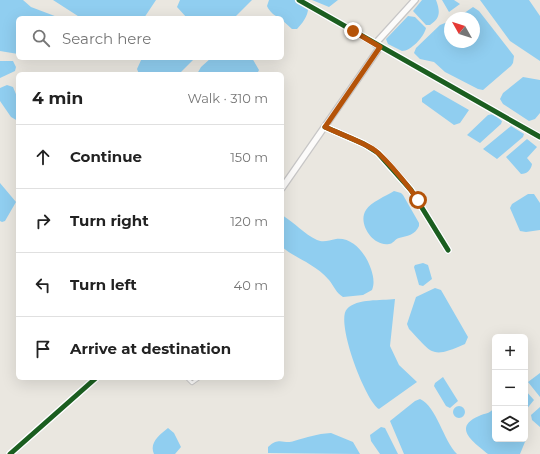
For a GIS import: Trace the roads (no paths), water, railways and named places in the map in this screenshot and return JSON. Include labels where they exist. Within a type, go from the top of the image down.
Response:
[{"type":"street","points":[[299,0],[540,137]]},
{"type":"street","points":[[284,185],[325,127],[377,45],[416,0]]},
{"type":"street","points":[[325,127],[364,144],[378,152],[411,190],[448,250]]},
{"type":"street","points":[[10,454],[94,380]]},
{"type":"water","points":[[0,0],[23,0],[31,7],[55,16],[16,16],[16,54],[0,51]]},
{"type":"water","points":[[53,0],[156,0],[145,16],[78,16]]},
{"type":"water","points":[[180,0],[252,0],[236,16],[185,16],[177,7]]},
{"type":"water","points":[[269,0],[295,0],[308,7],[308,10],[303,22],[297,29],[292,29],[284,22],[284,16],[275,16],[267,6]]},
{"type":"water","points":[[312,0],[338,0],[329,7]]},
{"type":"water","points":[[422,0],[436,0],[439,14],[436,20],[430,25],[426,25],[413,11]]},
{"type":"water","points":[[442,0],[454,0],[460,4],[449,12]]},
{"type":"water","points":[[480,0],[529,0],[540,16],[540,61],[510,41]]},
{"type":"water","points":[[473,7],[480,12],[466,12]]},
{"type":"water","points":[[480,12],[514,56],[513,63],[483,90],[478,89],[445,72],[434,62],[420,59],[414,53],[416,48],[440,25],[444,23],[444,48],[480,48]]},
{"type":"water","points":[[408,16],[415,17],[426,28],[425,32],[417,43],[409,49],[402,51],[388,44],[386,39]]},
{"type":"water","points":[[141,60],[193,60],[181,72],[138,72],[137,69]]},
{"type":"water","points":[[209,60],[253,60],[259,70],[258,72],[198,72]]},
{"type":"water","points":[[0,61],[13,61],[16,67],[15,71],[0,78]]},
{"type":"water","points":[[523,77],[540,80],[540,113],[535,119],[529,121],[503,104],[500,99],[503,93]]},
{"type":"water","points":[[7,85],[13,87],[16,94],[16,120],[11,117],[0,101],[0,88]]},
{"type":"water","points":[[434,90],[469,110],[460,123],[454,125],[422,102],[422,98]]},
{"type":"water","points":[[493,114],[502,121],[501,124],[480,143],[467,135],[488,115]]},
{"type":"water","points":[[511,126],[524,134],[523,137],[497,159],[483,149]]},
{"type":"water","points":[[527,139],[537,147],[527,158],[532,164],[531,168],[527,172],[521,174],[506,157]]},
{"type":"water","points":[[0,183],[16,202],[5,221],[2,222],[0,221]]},
{"type":"water","points":[[394,191],[403,195],[419,223],[419,226],[410,235],[398,239],[390,244],[383,244],[377,242],[368,233],[365,227],[364,215],[371,204]]},
{"type":"water","points":[[528,194],[534,194],[540,203],[540,230],[526,232],[520,231],[510,208],[512,204]]},
{"type":"water","points":[[284,216],[317,240],[324,241],[342,239],[358,248],[366,258],[371,269],[374,282],[372,290],[363,295],[343,297],[323,274],[284,248]]},
{"type":"water","points":[[423,263],[428,265],[432,279],[423,286],[419,285],[414,267],[415,265]]},
{"type":"water","points":[[435,288],[441,290],[468,337],[465,344],[445,352],[433,352],[428,349],[409,329],[407,324],[416,297]]},
{"type":"water","points":[[395,299],[390,346],[399,365],[417,382],[379,409],[373,403],[366,391],[353,360],[348,344],[344,316],[347,309],[351,305],[357,303]]},
{"type":"water","points":[[540,373],[540,397],[528,382]]},
{"type":"water","points":[[443,377],[458,401],[450,408],[446,406],[434,386],[435,383]]},
{"type":"water","points":[[528,393],[534,400],[528,407]]},
{"type":"water","points":[[420,399],[431,409],[452,448],[457,454],[404,454],[390,421],[415,401]]},
{"type":"water","points":[[461,406],[464,407],[464,417],[457,418],[454,417],[453,410],[454,407]]},
{"type":"water","points":[[540,407],[540,427],[532,420],[531,415]]},
{"type":"water","points":[[492,410],[492,442],[525,442],[520,454],[488,454],[468,435],[466,430],[467,425],[479,416]]},
{"type":"water","points":[[381,427],[385,428],[398,454],[380,454],[371,441],[370,435]]},
{"type":"water","points":[[168,428],[174,433],[181,447],[175,454],[154,454],[154,443],[158,436]]},
{"type":"water","points":[[331,433],[353,442],[360,454],[268,453],[268,447],[279,441],[291,442],[316,435]]}]
